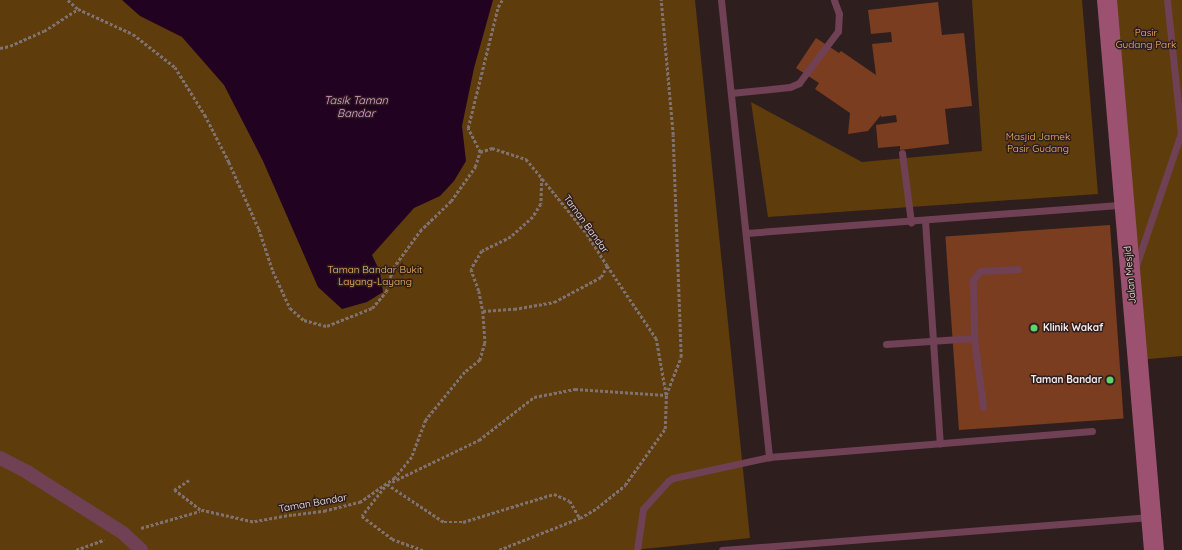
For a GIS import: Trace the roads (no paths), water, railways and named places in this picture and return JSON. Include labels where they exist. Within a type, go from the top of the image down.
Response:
[{"type":"main road","name":"Jalan Mesjid","points":[[1107,0],[1154,550]]},
{"type":"street","points":[[0,458],[27,472],[123,533],[141,550]]},
{"type":"lane","points":[[721,0],[769,457]]},
{"type":"lane","points":[[731,93],[790,86],[799,83],[838,31],[839,14],[834,0]]},
{"type":"lane","points":[[1131,282],[1180,133],[1167,0]]},
{"type":"lane","points":[[902,153],[911,222]]},
{"type":"lane","points":[[746,232],[911,222],[1124,205]]},
{"type":"lane","points":[[925,220],[940,443]]},
{"type":"lane","points":[[983,407],[974,338],[973,280],[976,274],[980,271],[1018,269]]},
{"type":"lane","points":[[886,344],[974,338]]},
{"type":"lane","points":[[638,550],[643,509],[670,479],[769,457],[1092,431]]},
{"type":"lane","points":[[722,550],[1151,517]]},
{"type":"water","name":"Tasik Taman Bandar","points":[[122,0],[493,0],[474,68],[462,126],[466,161],[454,181],[440,196],[414,208],[372,255],[380,272],[383,292],[367,302],[342,309],[318,287],[263,161],[224,85],[182,37],[140,16]]},
{"type":"place","name":"Klinik Wakaf","points":[[1034,328]]},
{"type":"place","name":"Taman Bandar","points":[[1110,380]]},
{"type":"park label","name":"Pasir Gudang Park","points":[[1146,38]]},
{"type":"park label","name":"Masjid Jamek Pasir Gudang","points":[[1038,142]]},
{"type":"park label","name":"Taman Bandar Bukit Layang-Layang","points":[[375,274]]}]
